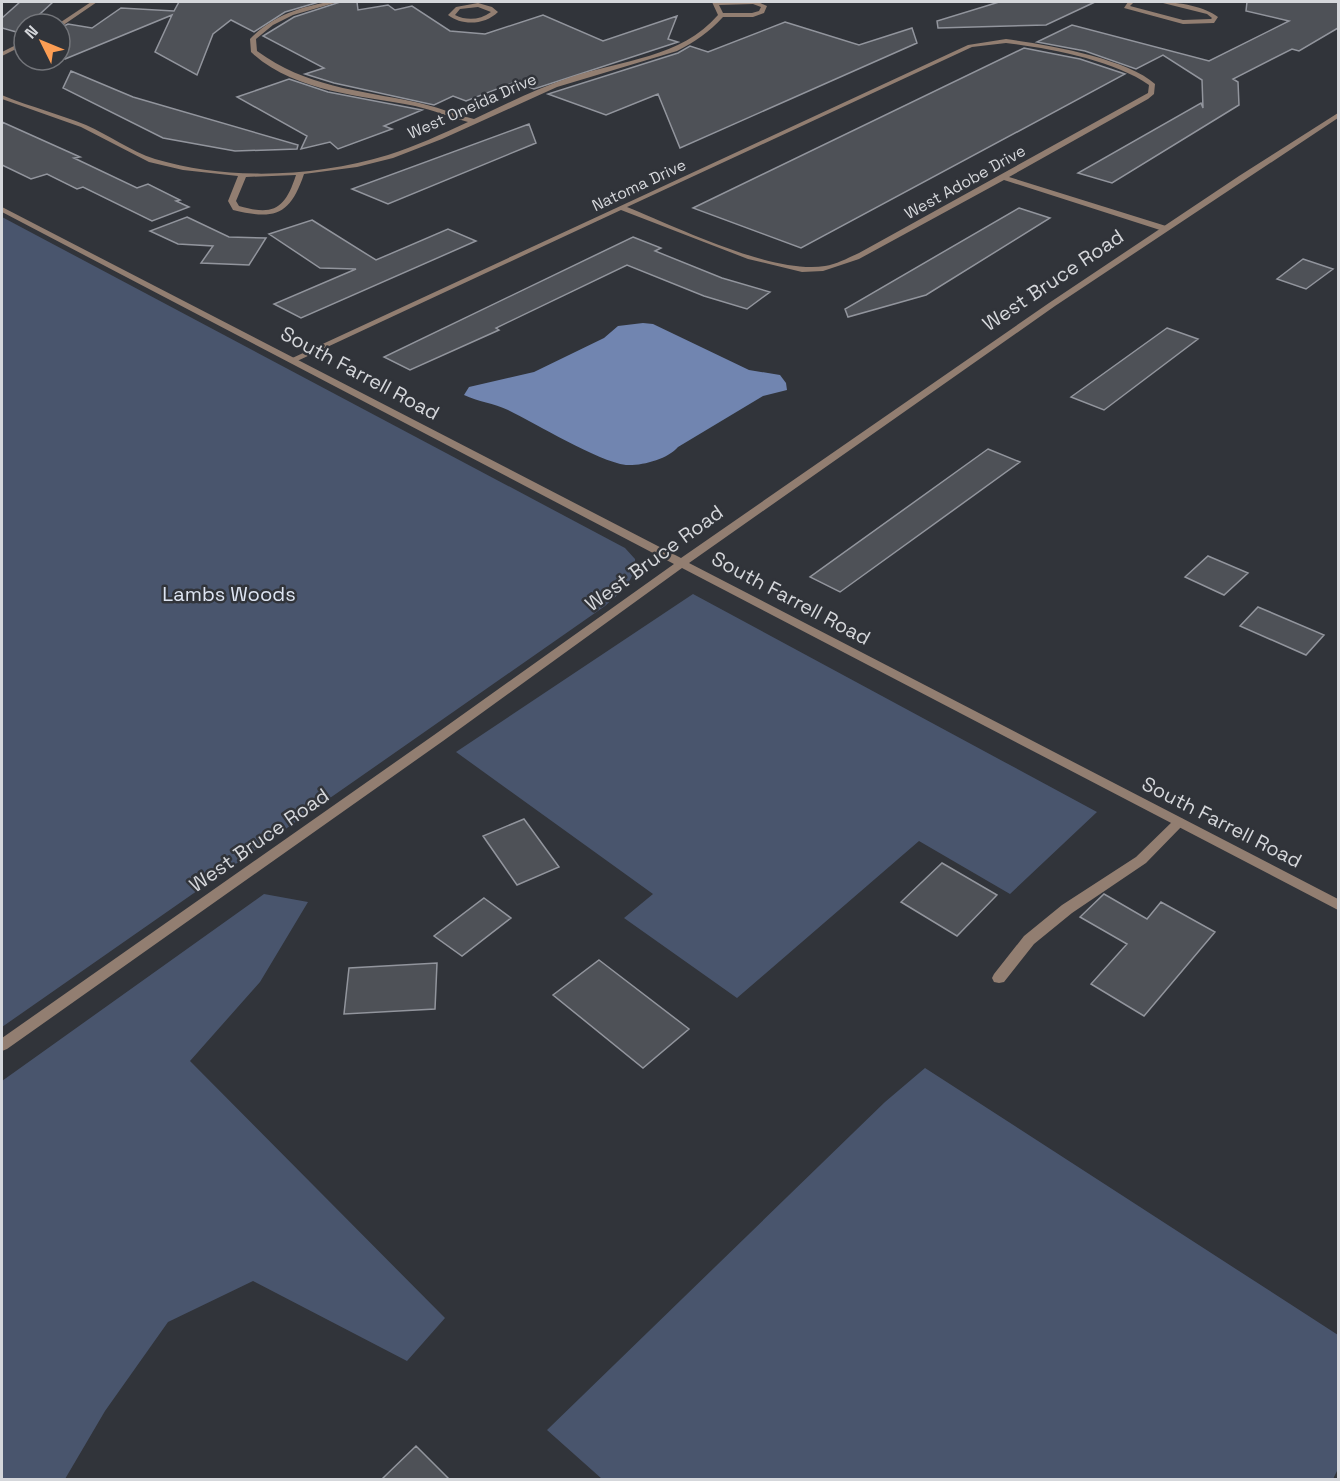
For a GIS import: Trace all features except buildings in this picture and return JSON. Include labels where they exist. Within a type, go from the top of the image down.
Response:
[{"type":"street","points":[[72,17],[94,2]]},
{"type":"street","points":[[335,2],[295,11],[266,24],[253,39],[254,52],[271,67],[325,87],[420,105],[472,121]]},
{"type":"street","points":[[716,2],[754,2],[764,6],[762,12],[753,15],[721,15],[716,2]]},
{"type":"street","points":[[1131,2],[1126,7],[1182,22],[1214,21],[1215,17],[1209,13],[1165,2]]},
{"type":"street","points":[[454,6],[485,6],[495,12],[485,18],[464,20],[451,15],[454,6]]},
{"type":"street","name":"West Oneida Drive","points":[[2,97],[86,127],[133,153],[153,161],[190,169],[243,174],[302,172],[365,162],[420,146],[472,121],[574,78],[694,42],[712,29],[721,15]]},
{"type":"street","name":"West Adobe Drive","points":[[622,208],[772,264],[790,268],[822,269],[849,261],[1146,98],[1153,89],[1148,79],[1131,72],[1036,46],[998,41]]},
{"type":"street","name":"Natoma Drive","points":[[292,360],[970,46],[998,41]]},
{"type":"street","name":"West Bruce Road","points":[[2,1045],[583,635],[680,562],[878,422],[1163,228],[1338,115]]},
{"type":"street","points":[[243,174],[232,201],[236,208],[269,213],[287,206],[293,197],[302,172]]},
{"type":"street","points":[[1003,177],[1163,228]]},
{"type":"street","name":"South Farrell Road","points":[[2,209],[1338,905]]},
{"type":"street","points":[[999,978],[1029,940],[1067,909],[1141,860],[1179,822]]},
{"type":"green space","name":"Lambs Woods","points":[[2,217],[625,548],[635,559],[635,567],[622,591],[605,606],[2,1027]]},
{"type":"green space","points":[[693,594],[1097,812],[1010,894],[919,841],[737,998],[624,918],[653,894],[456,752]]},
{"type":"green space","points":[[264,894],[308,902],[260,982],[190,1061],[445,1318],[407,1361],[253,1281],[168,1322],[105,1411],[65,1479],[2,1479],[2,1081]]},
{"type":"green space","points":[[925,1068],[1338,1335],[1338,1469],[1333,1479],[602,1479],[547,1430],[885,1102]]},
{"type":"shaded area","points":[[653,324],[749,370],[780,375],[786,383],[787,390],[763,396],[668,455],[647,463],[632,465],[599,457],[508,410],[464,395],[469,387],[534,372],[604,338],[618,326]]}]
